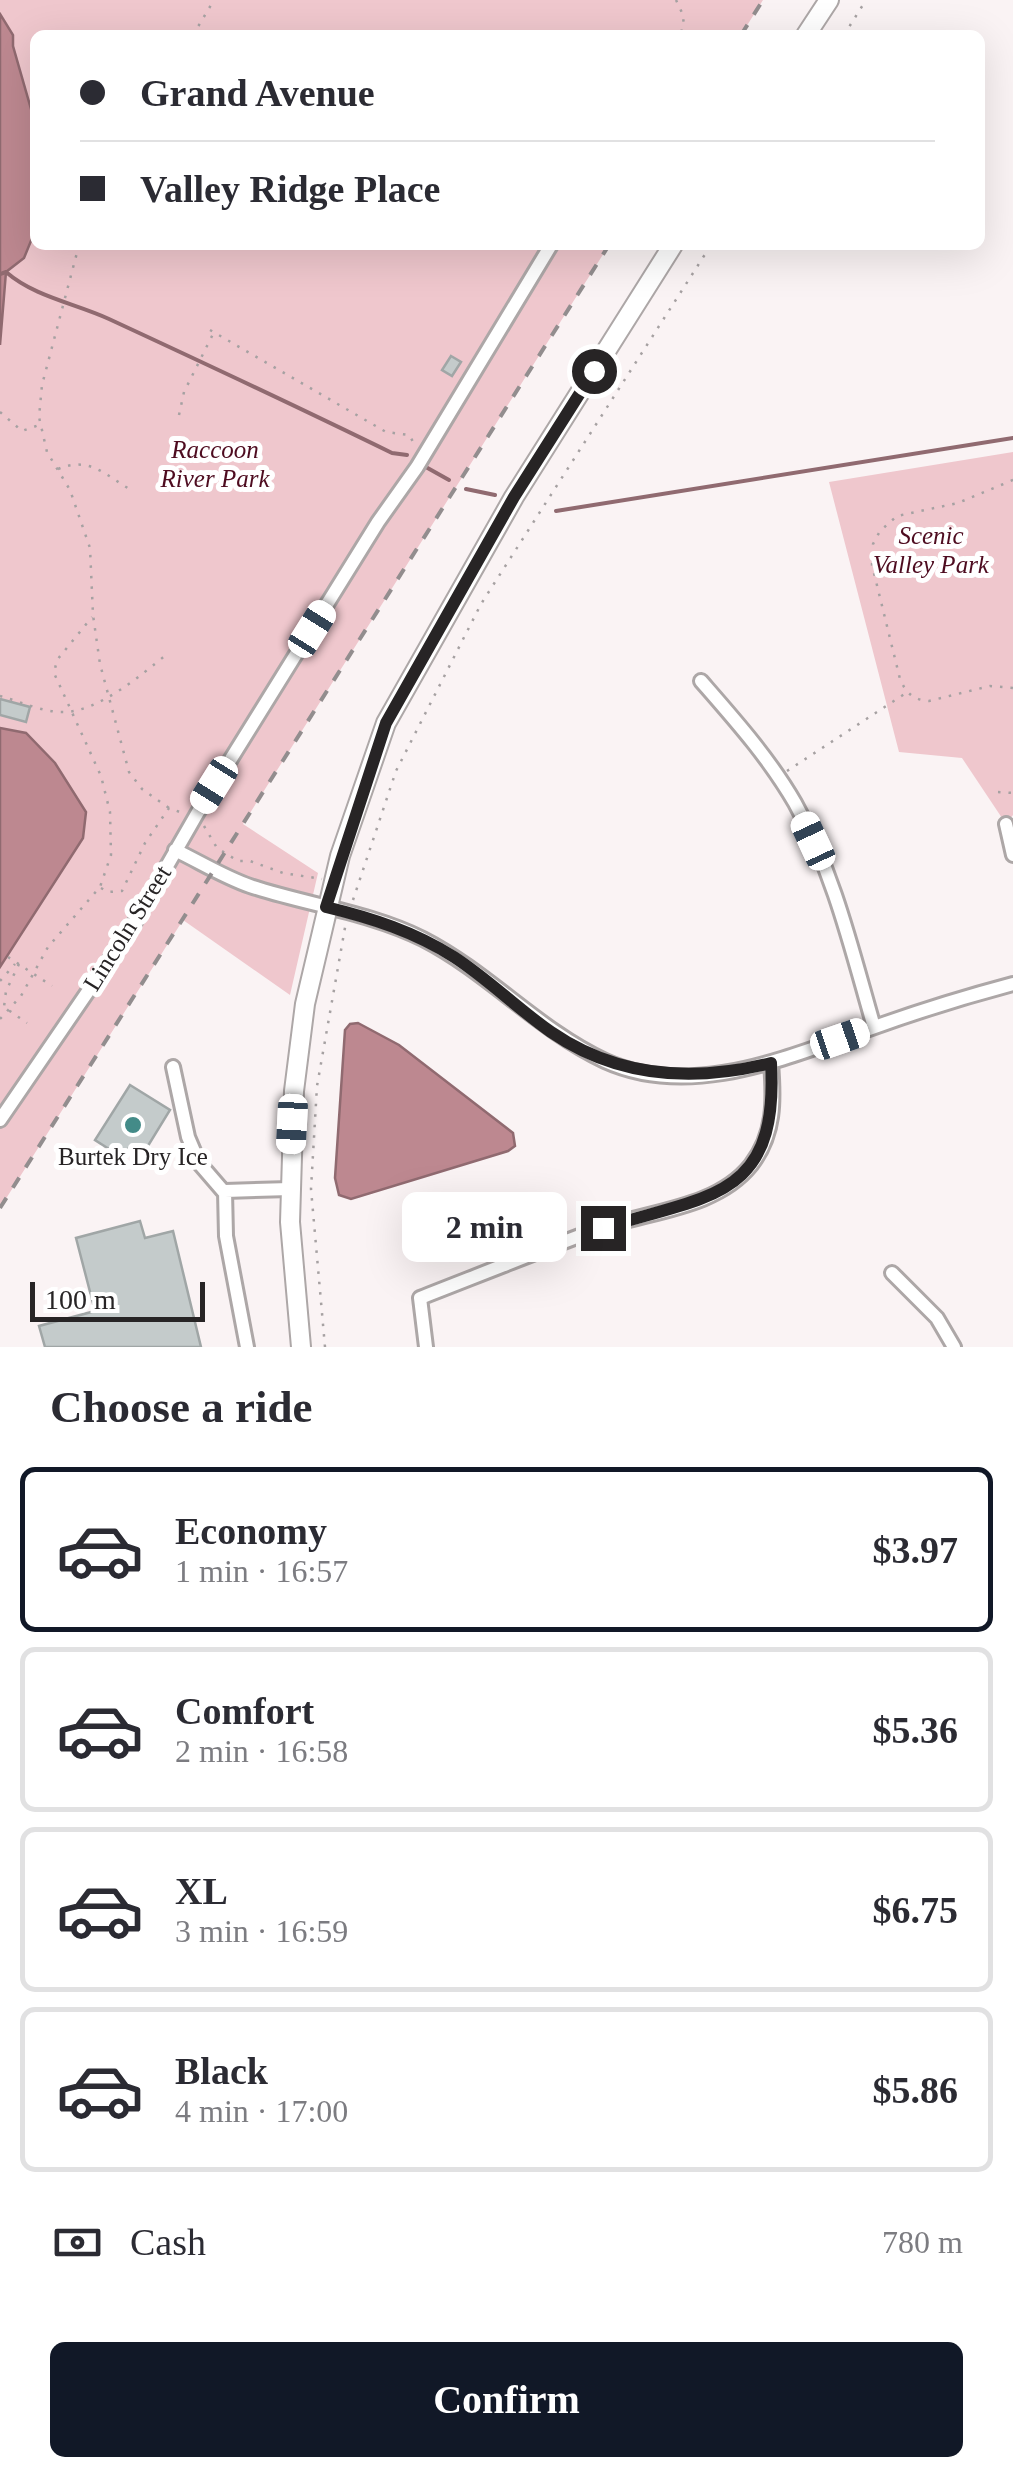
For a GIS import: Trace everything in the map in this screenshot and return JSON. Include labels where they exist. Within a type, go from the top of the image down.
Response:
[{"type":"main road","points":[[809,30],[828,0]]},
{"type":"main road","points":[[301,1347],[290,1188],[294,1091],[305,1004],[326,907],[386,723],[514,497],[671,250]]},
{"type":"street","points":[[175,850],[548,250]]},
{"type":"street","points":[[701,682],[778,776],[830,877],[874,1027]]},
{"type":"street","points":[[1006,824],[1013,855]]},
{"type":"street","name":"Lincoln Street","points":[[0,1120],[132,926],[175,850],[250,886],[383,922],[423,939],[456,958],[554,1034],[610,1063],[655,1073],[730,1073],[771,1063],[1013,984]]},
{"type":"street","points":[[426,1347],[420,1298],[603,1228],[710,1196],[740,1177],[759,1152],[772,1121],[771,1063]]},
{"type":"street","points":[[173,1066],[188,1138],[199,1163],[224,1192],[226,1236],[247,1347]]},
{"type":"street","name":"Lincoln Street","points":[[0,1134],[22,1089]]},
{"type":"street","points":[[224,1192],[290,1188]]},
{"type":"street","points":[[892,1273],[937,1318],[954,1347]]},
{"type":"path","points":[[196,30],[214,0]]},
{"type":"path","points":[[676,0],[684,17],[682,30]]},
{"type":"path","points":[[847,30],[866,0]]},
{"type":"path","points":[[78,250],[42,385],[41,424],[48,452],[78,511],[90,548],[93,615],[108,697],[129,772],[142,789],[169,808]]},
{"type":"path","points":[[353,900],[396,771],[481,604],[707,250]]},
{"type":"path","points":[[180,415],[184,392],[212,331],[386,432],[410,435],[422,458]]},
{"type":"path","points":[[0,412],[22,431],[41,424]]},
{"type":"path","points":[[58,469],[79,462],[92,465],[131,490]]},
{"type":"path","points":[[1013,480],[958,503],[897,516],[880,531],[872,564],[900,678],[907,692],[929,701],[990,686],[1013,688]]},
{"type":"path","points":[[0,1020],[21,996],[48,947],[100,887],[111,855],[105,789],[58,685],[56,666],[63,651],[93,615]]},
{"type":"path","points":[[0,696],[55,712],[70,712],[108,697],[166,655]]},
{"type":"path","points":[[778,776],[907,692]]},
{"type":"path","points":[[998,792],[1013,793]]},
{"type":"path","points":[[350,886],[356,888]]},
{"type":"path","points":[[325,1347],[312,1172],[317,1086],[345,925]]},
{"type":"path","points":[[8,957],[52,986]]},
{"type":"path","points":[[0,981],[17,963]]},
{"type":"path","points":[[17,963],[4,995],[4,1007],[27,1024]]},
{"type":"green space","name":"Raccoon River Park","points":[[0,0],[763,0],[744,30],[30,30],[30,250],[606,250],[243,824],[318,873],[290,995],[183,920],[0,1208]]},
{"type":"green space","name":"Scenic Valley Park","points":[[1013,452],[1013,815],[1006,824],[962,758],[899,752],[829,482]]},
{"type":"shaded area","points":[[0,14],[13,35],[30,106],[30,243],[24,258],[6,272],[0,345]]},
{"type":"shaded area","points":[[0,728],[26,733],[55,763],[86,812],[83,838],[0,967]]},
{"type":"shaded area","points":[[358,1023],[399,1045],[513,1133],[515,1146],[351,1199],[339,1195],[335,1178],[345,1030]]},
{"type":"building","points":[[451,356],[461,362],[452,376],[442,370]]},
{"type":"building","points":[[0,699],[30,707],[26,722],[0,715]]},
{"type":"building","name":"Burtek Dry Ice","points":[[130,1085],[170,1110],[143,1154],[130,1146],[123,1158],[95,1140]]},
{"type":"building","points":[[140,1221],[145,1238],[173,1231],[201,1347],[45,1347],[39,1326],[95,1311],[76,1238]]},
{"type":"waterway","points":[[0,274],[6,272],[42,294],[109,319],[392,453],[407,455]]},
{"type":"waterway","points":[[556,511],[1013,438]]},
{"type":"waterway","points":[[424,466],[449,480]]},
{"type":"waterway","points":[[466,489],[495,495]]},
{"type":"railway","points":[[744,30],[763,0]]},
{"type":"railway","points":[[0,1208],[606,250]]},
{"type":"place","name":"Burtek Dry Ice","points":[[133,1125]]},
{"type":"route","points":[[594,371],[514,497],[386,723],[326,907],[383,922],[423,939],[456,958],[554,1034],[610,1063],[693,1076],[730,1073],[771,1063],[772,1121],[759,1152],[740,1177],[710,1196],[603,1228]]}]
